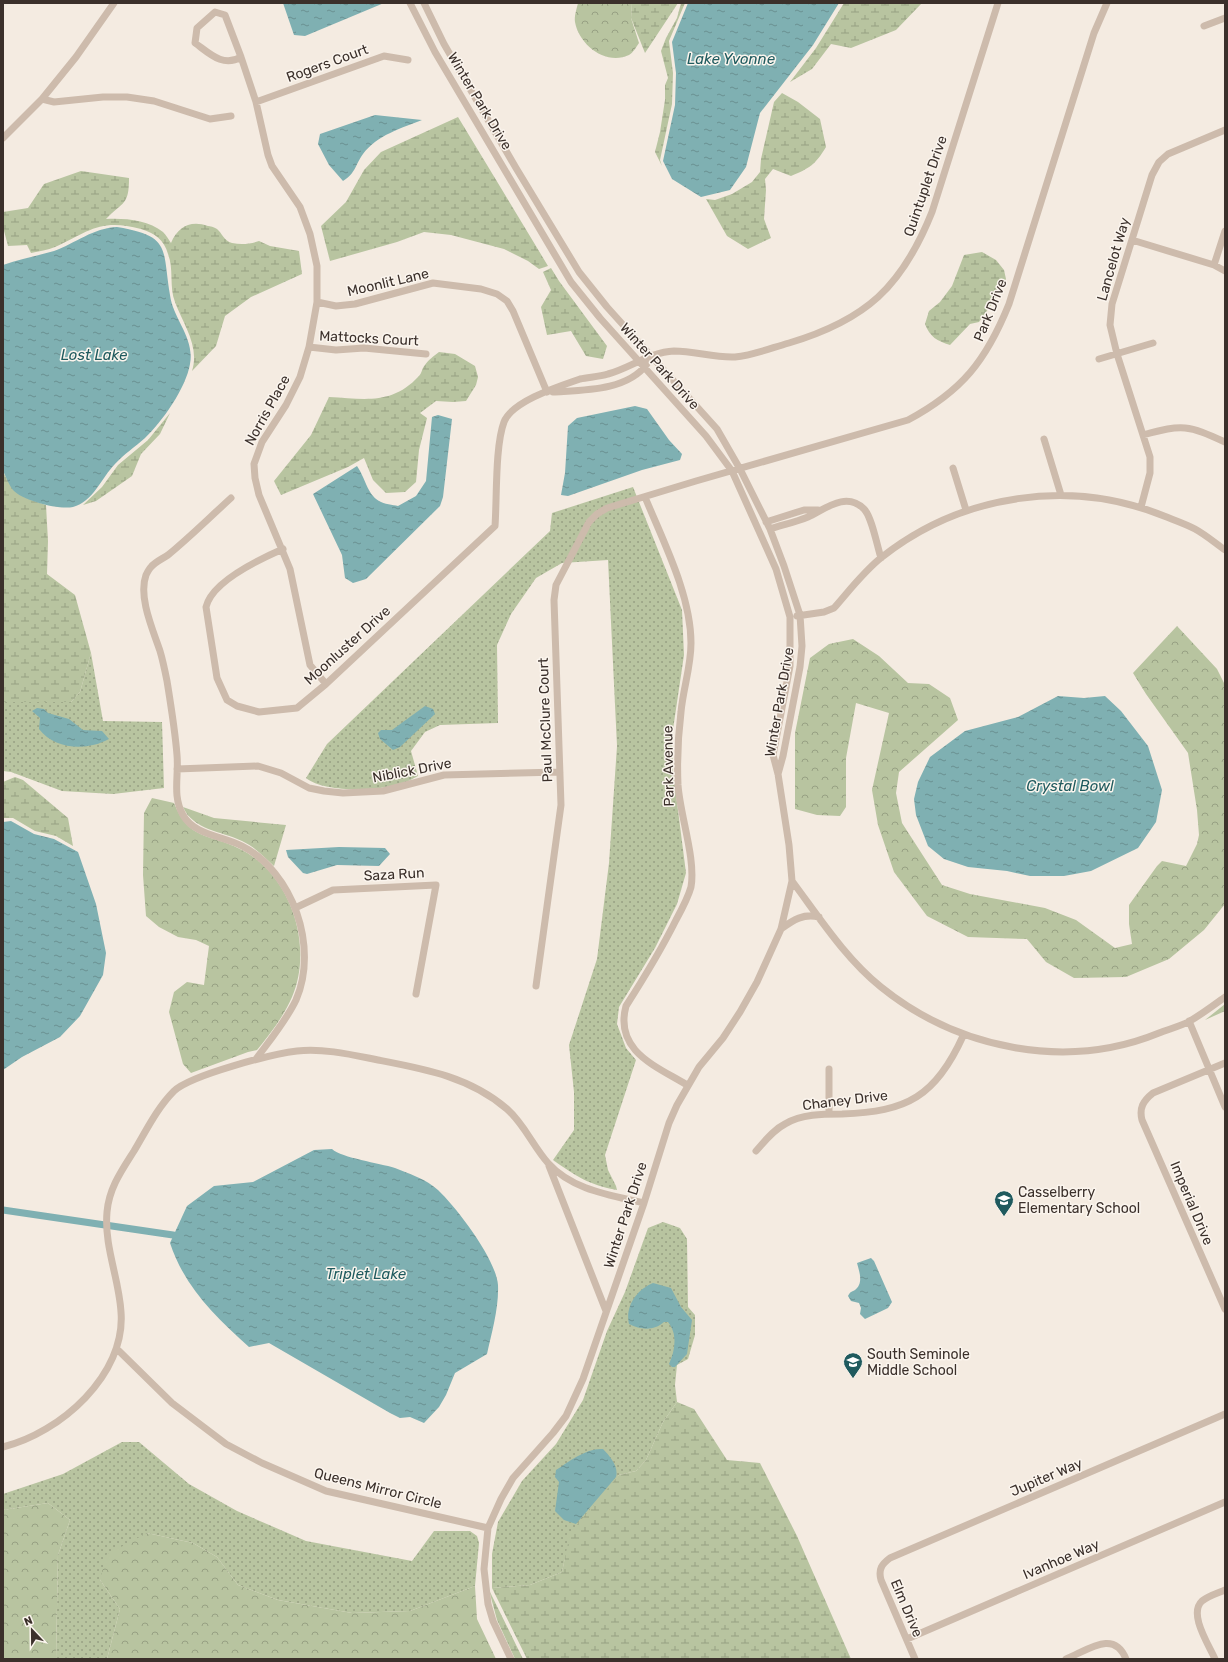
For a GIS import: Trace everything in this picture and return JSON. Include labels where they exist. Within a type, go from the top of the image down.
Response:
[{"type":"street","points":[[3,138],[42,99],[76,57],[114,3]]},
{"type":"street","name":"Winter Park Drive","points":[[410,3],[437,56],[571,282],[600,318],[706,436],[732,471],[776,569],[790,617],[790,666],[773,755],[778,774],[789,846],[792,880],[781,929],[740,1012],[688,1085],[669,1122],[644,1203],[583,1379],[566,1416],[513,1478],[500,1499],[488,1528],[484,1569],[488,1604],[493,1621],[511,1659]]},
{"type":"street","name":"Winter Park Drive","points":[[424,3],[448,50],[518,171],[579,272],[607,307],[717,429],[740,469],[770,529],[800,615],[802,646],[800,667],[783,756],[778,774]]},
{"type":"street","name":"Quintuplet Drive","points":[[638,361],[663,353],[675,351],[715,357],[736,357],[757,353],[834,328],[878,298],[908,263],[920,241],[932,212],[998,3]]},
{"type":"street","name":"Park Drive","points":[[732,471],[908,420],[931,407],[952,392],[976,368],[990,347],[1009,304],[1094,33],[1107,3]]},
{"type":"street","name":"Norris Place","points":[[241,57],[229,61],[216,59],[195,42],[197,28],[216,12],[225,15],[241,57],[256,102],[268,155],[272,166],[300,207],[310,234],[317,266],[317,302],[309,347],[300,376],[286,405],[262,442],[254,464],[255,478],[259,494],[290,568],[310,665],[326,684]]},
{"type":"street","points":[[1204,26],[1225,18]]},
{"type":"street","points":[[437,56],[448,50]]},
{"type":"street","name":"Rogers Court","points":[[256,102],[384,56],[408,60]]},
{"type":"street","points":[[42,99],[54,102],[103,97],[127,97],[154,101],[210,119],[231,116]]},
{"type":"street","name":"Lancelot Way","points":[[1141,507],[1150,473],[1150,457],[1117,354],[1110,325],[1112,304],[1152,175],[1159,162],[1168,154],[1225,130]]},
{"type":"street","points":[[509,176],[518,171]]},
{"type":"street","points":[[1214,265],[1225,231]]},
{"type":"street","points":[[1132,240],[1214,265],[1225,271]]},
{"type":"street","name":"Moonlit Lane","points":[[317,302],[336,306],[355,304],[432,283],[481,289],[497,294],[506,301],[513,311],[547,392]]},
{"type":"street","points":[[1098,359],[1153,344]]},
{"type":"street","name":"Mattocks Court","points":[[309,347],[336,350],[364,348],[426,354]]},
{"type":"street","points":[[644,367],[652,357]]},
{"type":"street","name":"Moonluster Drive","points":[[283,549],[256,561],[226,581],[207,599],[206,607],[217,678],[228,700],[237,706],[258,712],[297,708],[326,684],[495,526],[500,442],[504,422],[511,411],[516,407],[547,392],[582,379],[607,374],[638,361]]},
{"type":"street","name":"Moonluster Drive","points":[[547,392],[583,390],[608,386],[636,375],[644,367]]},
{"type":"street","points":[[607,374],[608,386]]},
{"type":"street","points":[[1143,435],[1170,428],[1184,427],[1200,431],[1225,442]]},
{"type":"street","points":[[1044,439],[1061,495]]},
{"type":"street","points":[[953,468],[966,510]]},
{"type":"street","points":[[645,497],[732,471]]},
{"type":"street","points":[[790,617],[824,612],[834,608],[881,558],[909,538],[966,510],[994,502],[1024,497],[1061,495],[1099,497],[1141,507],[1195,529],[1225,550]]},
{"type":"street","name":"Paul McClure Court","points":[[536,986],[561,804],[554,600],[556,584],[589,522],[597,514],[607,508],[645,497]]},
{"type":"street","name":"Park Avenue","points":[[645,497],[682,591],[689,618],[691,643],[690,663],[681,711],[678,751],[678,786],[692,876],[691,887],[686,900],[663,945],[626,1006],[623,1018],[624,1029],[629,1043],[637,1052],[647,1060],[688,1085]]},
{"type":"street","points":[[231,498],[168,555],[150,567],[144,584],[148,619],[163,663],[174,725],[177,769],[176,788],[178,803],[183,816],[190,824],[200,830],[242,846],[256,855],[272,870],[285,888],[295,908],[301,926],[304,946],[304,965],[296,999],[286,1017],[256,1059]]},
{"type":"street","points":[[770,529],[808,517],[818,510],[834,503],[844,501],[853,502],[864,509],[868,516],[881,558]]},
{"type":"street","points":[[766,522],[804,510],[818,510]]},
{"type":"street","name":"Niblick Drive","points":[[177,769],[258,766],[281,773],[309,788],[324,792],[343,793],[383,791],[444,774],[560,772]]},
{"type":"street","points":[[792,880],[859,968],[907,1007],[933,1022],[963,1036],[1006,1047],[1036,1051],[1088,1050],[1144,1040],[1189,1021],[1225,996]]},
{"type":"street","name":"Saza Run","points":[[295,908],[333,890],[436,885],[416,994]]},
{"type":"street","points":[[781,929],[792,920],[803,916],[812,915],[819,917]]},
{"type":"street","points":[[1189,1021],[1225,1107]]},
{"type":"street","name":"Chaney Drive","points":[[756,1151],[773,1132],[786,1123],[802,1117],[829,1114],[870,1113],[890,1110],[909,1102],[928,1089],[942,1075],[953,1059],[963,1036]]},
{"type":"street","points":[[3,1447],[37,1434],[79,1405],[94,1388],[117,1349],[121,1330],[122,1314],[119,1293],[109,1254],[107,1221],[110,1194],[116,1181],[153,1119],[175,1090],[191,1081],[256,1059],[282,1053],[307,1050],[360,1056],[447,1075],[489,1095],[509,1111],[548,1164],[562,1176],[578,1186],[644,1203]]},
{"type":"street","points":[[1209,1070],[1225,1063]]},
{"type":"street","points":[[829,1069],[829,1114]]},
{"type":"street","name":"Imperial Drive","points":[[1209,1070],[1153,1093],[1145,1099],[1141,1106],[1142,1120],[1225,1309]]},
{"type":"street","points":[[548,1164],[606,1311]]},
{"type":"street","name":"Queens Mirror Circle","points":[[117,1349],[172,1403],[226,1444],[262,1463],[326,1491],[488,1528]]},
{"type":"street","name":"Jupiter Way","points":[[880,1568],[883,1563],[890,1558],[1225,1414]]},
{"type":"street","name":"Ivanhoe Way","points":[[907,1640],[1225,1502]]},
{"type":"street","name":"Elm Drive","points":[[880,1568],[881,1580],[915,1659]]},
{"type":"street","points":[[1215,1659],[1197,1619],[1199,1606],[1202,1601],[1225,1590]]},
{"type":"street","points":[[1066,1659],[1107,1643],[1115,1644],[1120,1647],[1126,1659]]},
{"type":"green space","points":[[578,3],[632,3],[631,18],[639,43],[633,51],[629,55],[620,58],[611,58],[595,51],[588,45],[582,38],[575,22]]},
{"type":"green space","points":[[632,3],[678,3],[645,53],[631,18]]},
{"type":"green space","points":[[681,3],[685,3],[669,41],[673,73],[672,104],[660,160],[662,166],[655,152],[665,100],[665,85],[668,78],[661,51],[677,18]]},
{"type":"green space","points":[[844,3],[922,3],[896,30],[851,48],[831,44],[812,69],[790,82],[816,48]]},
{"type":"green space","points":[[782,93],[798,102],[820,119],[826,147],[819,158],[803,171],[791,176],[773,169],[765,179],[766,190],[764,219],[771,238],[748,249],[727,236],[706,199],[715,200],[732,194],[752,182],[760,172],[761,159],[774,102]]},
{"type":"green space","points":[[458,117],[548,266],[539,269],[528,261],[504,249],[451,235],[424,232],[397,242],[330,261],[321,226],[346,202],[364,170],[381,152]]},
{"type":"green space","points":[[81,171],[129,178],[128,194],[126,199],[121,206],[106,219],[121,219],[143,222],[163,232],[171,243],[177,233],[185,226],[202,224],[211,226],[216,228],[227,241],[232,243],[246,244],[259,241],[270,246],[299,251],[302,274],[251,297],[225,316],[216,346],[192,371],[194,353],[190,335],[173,296],[170,260],[164,245],[155,235],[141,229],[115,225],[87,231],[52,248],[31,253],[27,245],[8,246],[3,227],[3,212],[28,208],[44,184]]},
{"type":"green space","points":[[982,252],[996,260],[1004,270],[1006,279],[998,295],[979,322],[970,324],[950,345],[941,342],[934,338],[925,324],[929,311],[940,302],[952,286],[964,255]]},
{"type":"green space","points":[[551,268],[607,346],[603,359],[586,356],[571,331],[547,335],[541,307],[551,290],[543,272]]},
{"type":"green space","points":[[439,352],[455,354],[475,366],[478,377],[476,385],[466,401],[436,401],[420,413],[427,418],[419,450],[416,482],[405,492],[386,493],[373,480],[364,458],[348,467],[281,495],[274,481],[311,435],[329,397],[367,399],[388,396],[399,392],[419,376],[426,363]]},
{"type":"green space","points":[[170,413],[160,434],[141,454],[132,476],[96,501],[83,505],[102,487],[118,465],[148,440]]},
{"type":"green space","points":[[3,472],[16,491],[25,497],[46,505],[48,541],[47,574],[75,595],[91,653],[80,692],[71,702],[3,702]]},
{"type":"green space","points":[[633,487],[682,610],[684,655],[672,736],[673,771],[686,873],[677,904],[655,948],[619,1007],[617,1024],[626,1048],[636,1060],[605,1155],[608,1170],[617,1190],[591,1183],[553,1160],[574,1130],[574,1092],[569,1045],[597,959],[609,863],[617,746],[608,560],[562,563],[536,578],[511,614],[497,645],[498,723],[440,725],[425,732],[411,751],[418,776],[401,784],[379,788],[352,789],[325,786],[314,783],[306,778],[327,744],[550,531],[552,513]]},
{"type":"green space","points":[[1177,626],[1217,669],[1225,685],[1225,904],[1204,930],[1169,959],[1126,977],[1074,978],[1046,962],[1027,939],[968,937],[927,916],[894,872],[878,825],[872,790],[889,713],[856,703],[846,758],[846,807],[840,816],[817,815],[795,809],[795,733],[810,658],[829,644],[853,639],[879,656],[908,683],[929,684],[950,698],[958,720],[899,772],[896,793],[902,823],[942,885],[970,894],[1045,908],[1076,920],[1115,948],[1132,944],[1129,924],[1129,905],[1162,861],[1186,866],[1197,844],[1199,835],[1197,810],[1188,753],[1133,673]]},
{"type":"green space","points":[[91,653],[103,721],[162,722],[164,788],[113,794],[62,791],[11,772],[3,771],[3,702],[71,702],[80,692]]},
{"type":"green space","points":[[15,777],[23,780],[68,818],[73,846],[56,836],[35,831],[13,818],[3,818],[3,782]]},
{"type":"green space","points":[[152,798],[174,803],[186,824],[193,830],[240,849],[258,860],[273,876],[285,893],[299,934],[300,956],[298,977],[292,997],[281,1018],[267,1038],[257,1050],[191,1073],[183,1064],[169,1012],[174,992],[187,982],[204,985],[209,946],[196,940],[178,937],[159,927],[146,916],[143,875],[144,813]]},
{"type":"green space","points":[[183,807],[214,818],[286,825],[274,866],[247,843],[208,829],[193,821]]},
{"type":"green space","points":[[1225,1004],[1225,1011],[1205,1020]]},
{"type":"green space","points":[[663,1222],[680,1228],[687,1239],[688,1307],[695,1315],[695,1335],[688,1359],[677,1365],[675,1385],[677,1402],[663,1422],[646,1460],[636,1471],[619,1475],[565,1558],[562,1572],[530,1585],[492,1588],[492,1554],[498,1522],[522,1481],[556,1444],[583,1400],[607,1331],[625,1292],[648,1228]]},
{"type":"green space","points":[[677,1402],[694,1409],[727,1460],[760,1463],[797,1536],[851,1659],[527,1659],[492,1588],[530,1585],[562,1572],[570,1533],[619,1475],[636,1471],[646,1460],[663,1422]]},
{"type":"green space","points":[[122,1442],[139,1442],[189,1484],[237,1511],[306,1541],[412,1561],[434,1531],[470,1531],[477,1536],[479,1543],[475,1586],[410,1611],[352,1613],[278,1600],[238,1585],[217,1557],[193,1543],[147,1533],[100,1580],[120,1609],[107,1659],[56,1659],[58,1555],[70,1520],[48,1503],[3,1510],[3,1494],[63,1474]]},
{"type":"green space","points":[[48,1503],[70,1520],[58,1555],[56,1659],[3,1659],[3,1510]]},
{"type":"green space","points":[[147,1533],[193,1543],[217,1557],[238,1585],[278,1600],[352,1613],[410,1611],[475,1586],[477,1619],[496,1659],[107,1659],[120,1609],[100,1580],[106,1555]]},
{"type":"green space","points":[[489,1590],[523,1659],[515,1659],[497,1620]]},
{"type":"water","points":[[283,3],[384,3],[305,36],[294,35]]},
{"type":"water","name":"Lake Yvonne","points":[[688,3],[839,3],[813,45],[760,113],[746,167],[730,190],[701,197],[672,179],[663,161],[675,105],[676,73],[672,42]]},
{"type":"water","points":[[375,115],[422,120],[398,129],[375,142],[360,158],[355,169],[343,181],[329,165],[318,144],[320,134]]},
{"type":"water","name":"Lost Lake","points":[[117,227],[147,235],[156,240],[161,247],[166,266],[172,304],[187,337],[191,355],[188,373],[178,394],[159,423],[145,438],[110,469],[92,495],[80,504],[73,507],[67,508],[42,504],[25,498],[13,490],[3,471],[3,265],[54,251],[92,233]]},
{"type":"water","points":[[635,406],[647,409],[669,440],[682,454],[680,460],[642,470],[568,496],[561,495],[565,473],[568,426],[577,418]]},
{"type":"water","points":[[438,415],[452,419],[443,497],[440,506],[366,579],[353,583],[345,578],[342,555],[313,494],[357,466],[369,490],[379,501],[398,506],[416,496],[426,481],[432,417]]},
{"type":"water","name":"Crystal Bowl","points":[[1058,696],[1084,698],[1105,696],[1121,711],[1148,746],[1162,790],[1156,822],[1138,848],[1091,871],[1064,876],[1030,876],[1007,871],[968,867],[944,859],[928,846],[916,815],[914,799],[918,782],[930,757],[965,731],[1018,717]]},
{"type":"water","points":[[425,706],[433,709],[435,714],[400,747],[393,750],[380,739],[378,733],[381,730],[392,730]]},
{"type":"water","points":[[37,708],[44,709],[48,713],[69,719],[83,730],[102,731],[109,739],[100,743],[81,747],[62,745],[46,736],[39,729],[40,718],[32,711]]},
{"type":"water","points":[[11,821],[34,834],[54,839],[78,852],[96,904],[106,953],[103,975],[80,1016],[60,1037],[22,1057],[3,1070],[3,822]]},
{"type":"water","points":[[339,847],[385,848],[390,854],[379,866],[337,865],[307,874],[303,873],[288,857],[286,850]]},
{"type":"water","name":"Triplet Lake","points":[[332,1149],[352,1158],[395,1168],[418,1177],[433,1186],[446,1198],[465,1221],[483,1248],[496,1274],[498,1293],[495,1320],[487,1354],[455,1373],[446,1395],[439,1407],[424,1423],[410,1417],[400,1418],[390,1413],[269,1343],[249,1347],[224,1324],[202,1300],[184,1274],[170,1243],[187,1206],[214,1186],[253,1182],[314,1150]]},
{"type":"water","points":[[871,1258],[874,1261],[892,1302],[888,1308],[865,1319],[860,1314],[861,1308],[859,1303],[851,1301],[848,1296],[858,1287],[859,1284],[860,1273],[857,1263]]},
{"type":"water","points":[[653,1283],[671,1288],[681,1307],[692,1320],[687,1354],[675,1367],[672,1367],[669,1364],[673,1354],[674,1337],[668,1322],[664,1322],[656,1327],[647,1329],[629,1324],[628,1318],[630,1305],[642,1290]]},
{"type":"water","points":[[597,1449],[603,1449],[611,1458],[615,1466],[617,1473],[616,1477],[576,1524],[564,1520],[555,1511],[559,1482],[555,1477],[556,1470],[584,1453]]},
{"type":"waterway","points":[[3,1210],[173,1235]]},
{"type":"place","name":"Casselberry Elementary School","points":[[1004,1217]]},
{"type":"place","name":"South Seminole Middle School","points":[[853,1379]]}]
